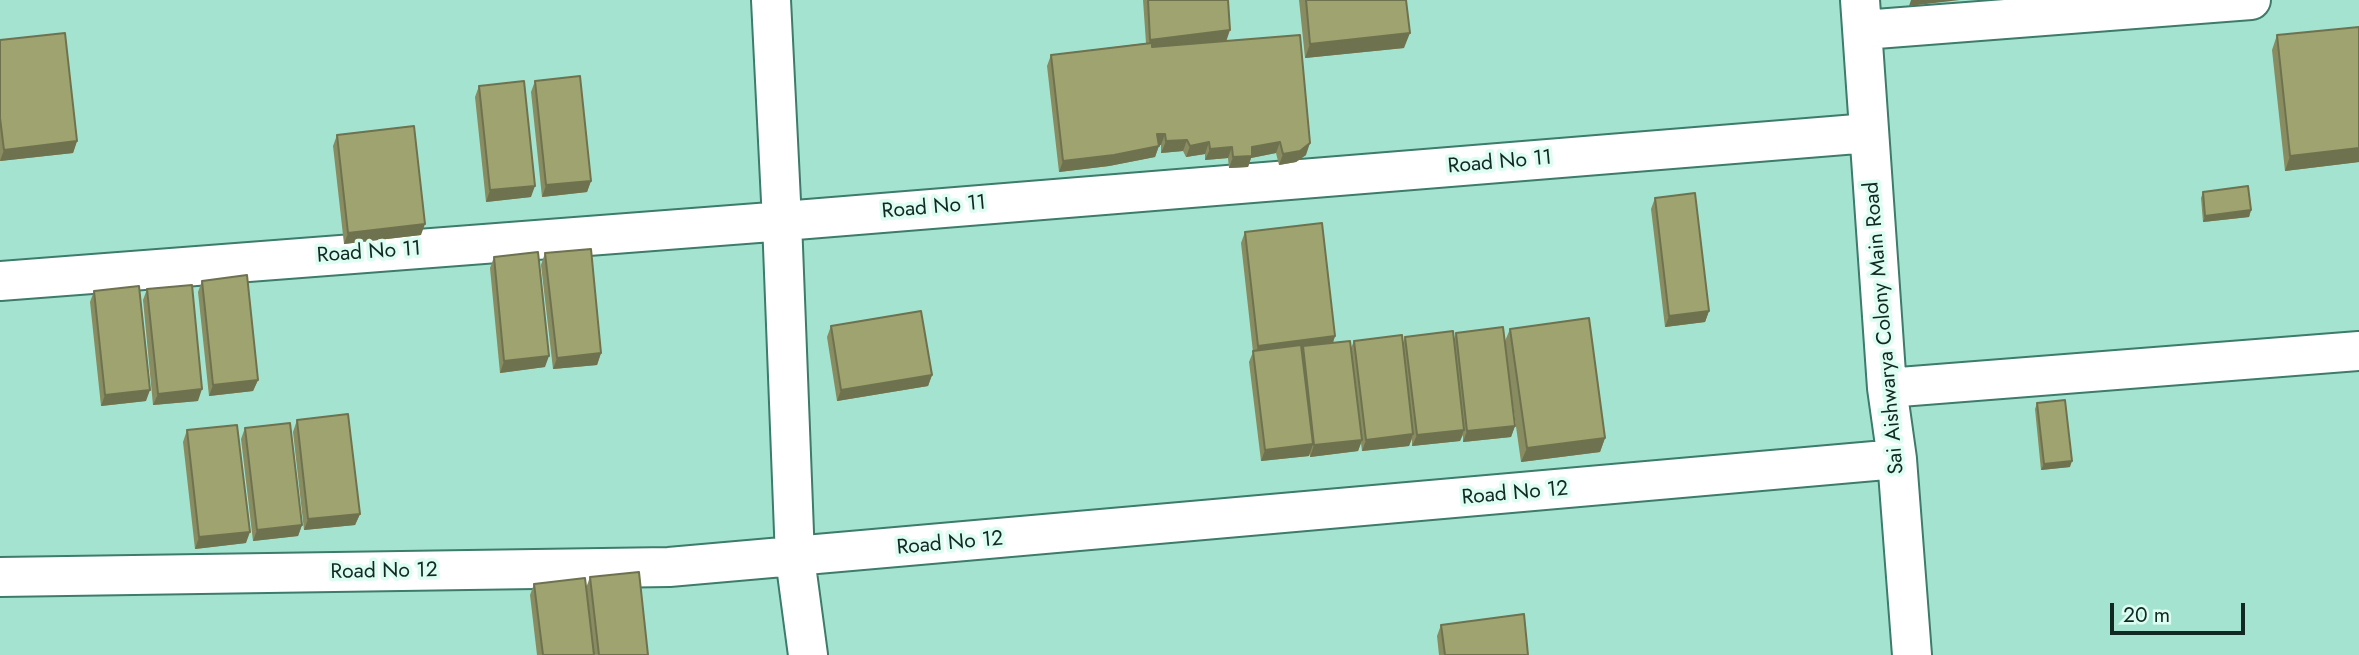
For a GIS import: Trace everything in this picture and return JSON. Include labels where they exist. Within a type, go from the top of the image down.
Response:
[{"type":"street","points":[[771,0],[795,558],[808,655]]},
{"type":"street","points":[[1862,15],[2251,0]]},
{"type":"street","name":"Sai Aishwarya Colony Main Road","points":[[1862,15],[1887,388],[1897,460],[1912,655]]},
{"type":"street","name":"Road No 11","points":[[0,281],[1869,133]]},
{"type":"street","points":[[1887,388],[2359,351]]},
{"type":"street","name":"Road No 12","points":[[0,577],[656,568],[1897,460]]},
{"type":"building","points":[[1148,0],[1228,0],[1230,30],[1150,40]]},
{"type":"building","points":[[1306,0],[1406,0],[1410,33],[1310,44]]},
{"type":"building","points":[[2359,27],[2359,148],[2290,156],[2277,35]]},
{"type":"building","points":[[65,33],[77,141],[4,150],[0,118],[0,40]]},
{"type":"building","points":[[1300,35],[1310,143],[1300,151],[1283,154],[1280,142],[1252,147],[1252,156],[1233,157],[1232,147],[1210,149],[1209,142],[1190,146],[1187,140],[1166,141],[1165,134],[1157,134],[1159,146],[1063,161],[1051,55],[1152,43],[1152,47]]},
{"type":"building","points":[[580,76],[591,181],[546,185],[535,81]]},
{"type":"building","points":[[524,81],[535,186],[490,190],[479,86]]},
{"type":"building","points":[[414,126],[425,224],[348,233],[337,135]]},
{"type":"building","points":[[2248,186],[2251,210],[2205,216],[2203,192]]},
{"type":"building","points":[[1695,193],[1709,311],[1669,316],[1655,198]]},
{"type":"building","points":[[1322,223],[1335,336],[1258,346],[1245,232]]},
{"type":"building","points":[[591,249],[601,353],[557,358],[545,253]]},
{"type":"building","points":[[538,252],[549,356],[504,361],[494,257]]},
{"type":"building","points":[[247,275],[258,380],[213,385],[202,281]]},
{"type":"building","points":[[192,285],[202,389],[158,394],[147,289]]},
{"type":"building","points":[[139,286],[150,390],[105,395],[94,291]]},
{"type":"building","points":[[921,311],[932,375],[841,390],[831,326]]},
{"type":"building","points":[[1589,318],[1605,438],[1527,448],[1510,329]]},
{"type":"building","points":[[1503,327],[1515,426],[1467,431],[1456,333]]},
{"type":"building","points":[[1453,331],[1464,430],[1417,435],[1405,337]]},
{"type":"building","points":[[1402,335],[1413,434],[1366,440],[1354,341]]},
{"type":"building","points":[[1350,341],[1362,440],[1314,445],[1303,346]]},
{"type":"building","points":[[1301,345],[1313,444],[1265,450],[1253,351]]},
{"type":"building","points":[[2065,400],[2072,461],[2044,464],[2037,403]]},
{"type":"building","points":[[348,414],[360,514],[308,519],[297,420]]},
{"type":"building","points":[[290,423],[302,525],[257,530],[245,428]]},
{"type":"building","points":[[237,425],[250,532],[199,537],[187,430]]},
{"type":"building","points":[[639,572],[648,655],[599,655],[590,577]]},
{"type":"building","points":[[585,578],[594,655],[543,655],[534,584]]},
{"type":"building","points":[[1524,614],[1528,655],[1445,655],[1441,625]]}]
